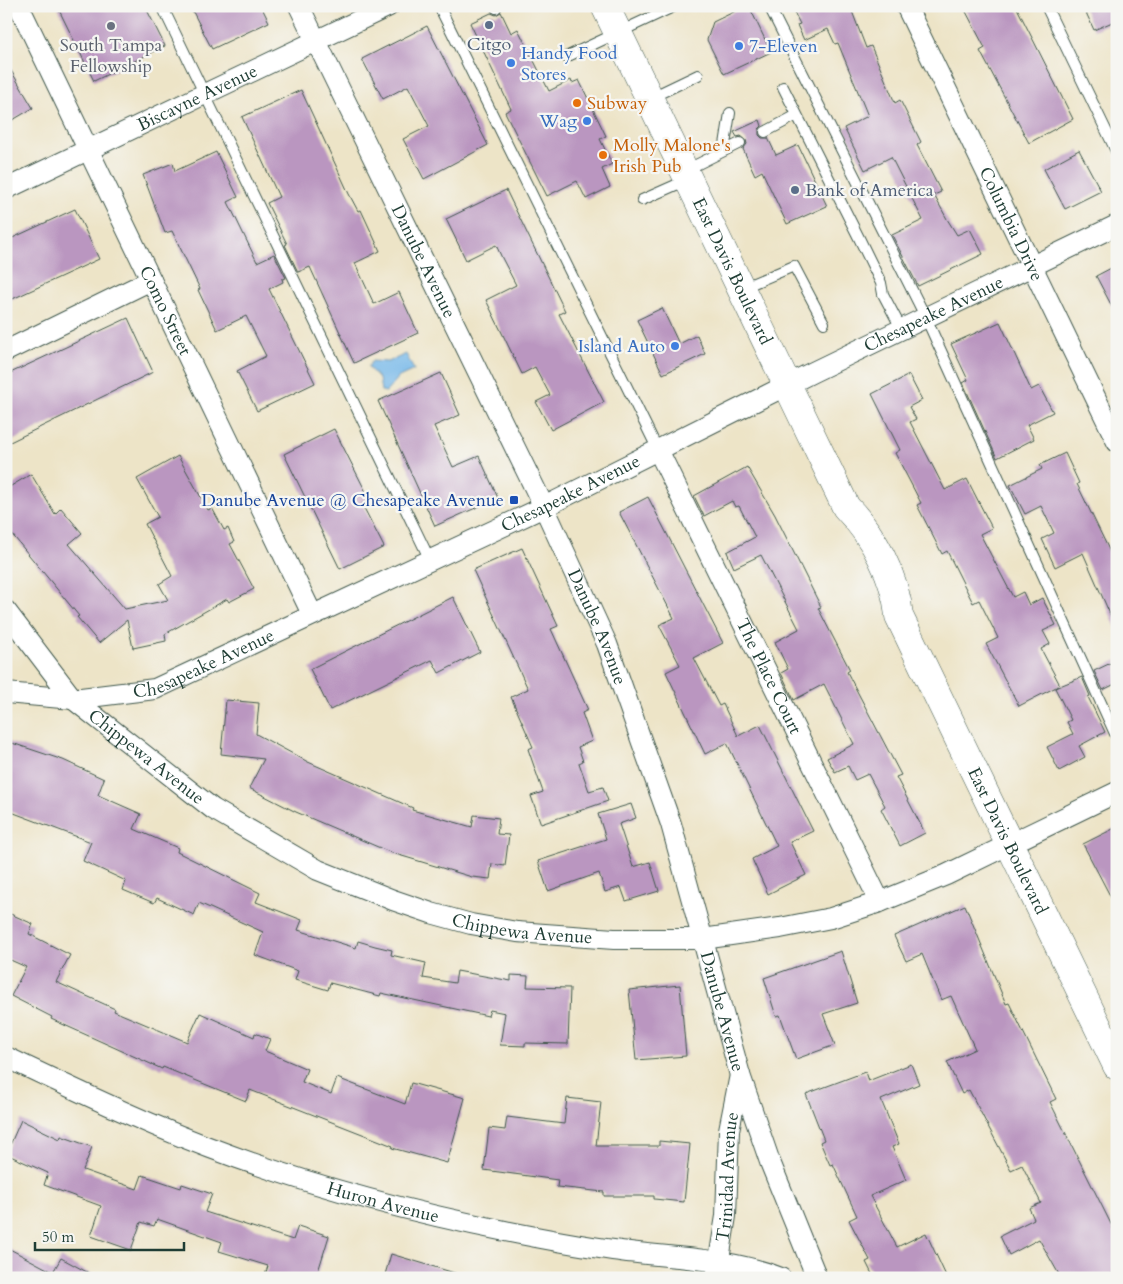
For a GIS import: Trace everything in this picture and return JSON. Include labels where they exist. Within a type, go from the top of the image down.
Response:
[{"type":"street","name":"Como Street","points":[[19,6],[312,614]]},
{"type":"street","name":"Danube Avenue","points":[[300,6],[544,507],[607,644],[671,824],[740,1075],[770,1162],[817,1278]]},
{"type":"street","name":"Biscayne Avenue","points":[[6,189],[389,6]]},
{"type":"street","name":"East Davis Boulevard","points":[[605,6],[846,507],[858,519],[891,580],[898,602],[899,616],[1117,1066]]},
{"type":"street","name":"Columbia Drive","points":[[906,6],[1117,442]]},
{"type":"street","name":"Chesapeake Avenue","points":[[6,693],[72,699],[155,689],[544,507],[788,385],[1117,225]]},
{"type":"street","points":[[6,351],[151,280]]},
{"type":"street","name":"The Place Court","points":[[658,450],[880,902]]},
{"type":"street","name":"Chippewa Avenue","points":[[6,611],[72,699],[213,809],[318,870],[393,900],[471,924],[517,932],[614,939],[703,939],[822,920],[880,902],[946,875],[1117,792]]},
{"type":"street","name":"Huron Avenue","points":[[6,1056],[155,1126],[225,1153],[372,1200],[540,1238],[717,1270],[748,1267],[781,1278]]},
{"type":"street","name":"Trinidad Avenue","points":[[717,1270],[726,1216],[729,1130],[740,1075]]},
{"type":"lane","points":[[162,6],[430,560]]},
{"type":"lane","points":[[439,6],[658,450]]},
{"type":"lane","points":[[566,57],[675,6]]},
{"type":"lane","points":[[769,6],[926,318],[1117,738]]},
{"type":"lane","points":[[1046,6],[1117,153]]},
{"type":"lane","points":[[649,98],[698,76]]},
{"type":"lane","points":[[783,87],[881,283],[883,294],[902,330]]},
{"type":"lane","points":[[724,151],[730,113]]},
{"type":"lane","points":[[765,132],[797,115]]},
{"type":"lane","points":[[642,200],[740,143]]},
{"type":"lane","points":[[741,289],[794,266],[824,323]]},
{"type":"water","points":[[406,354],[414,370],[399,377],[386,392],[381,391],[379,379],[368,367],[372,361],[388,362]]},
{"type":"building","name":"South Tampa Fellowship","points":[[57,6],[145,6],[165,46],[94,81]]},
{"type":"building","points":[[190,6],[261,6],[269,22],[212,49]]},
{"type":"building","name":"7-Eleven","points":[[749,6],[771,52],[724,74],[707,40],[713,22]]},
{"type":"building","points":[[791,6],[850,6],[866,48],[871,46],[895,103],[900,100],[921,142],[917,145],[941,192],[934,195],[957,235],[970,229],[983,254],[918,286],[892,235],[923,220],[891,157],[865,170],[844,128],[868,116],[838,43],[835,44],[828,29],[804,40],[797,25],[800,24]]},
{"type":"building","points":[[963,6],[1016,6],[1073,119],[1029,143],[980,51],[985,48]]},
{"type":"building","points":[[1083,6],[1117,6],[1117,20],[1094,30]]},
{"type":"building","points":[[501,12],[511,33],[518,29],[549,91],[571,80],[572,83],[579,80],[606,136],[600,139],[612,164],[602,169],[610,187],[586,199],[577,181],[547,196],[505,112],[511,109],[470,23],[491,13],[496,15]]},
{"type":"building","points":[[427,26],[488,145],[424,179],[403,139],[429,126],[408,86],[383,99],[362,59]]},
{"type":"building","points":[[6,62],[33,108],[6,124]]},
{"type":"building","points":[[301,90],[349,194],[358,211],[361,210],[380,251],[355,263],[374,304],[399,292],[418,333],[354,363],[310,267],[298,272],[285,245],[287,244],[267,203],[279,197],[242,117]]},
{"type":"building","name":"Bank of America","points":[[760,120],[762,126],[759,129],[759,135],[762,138],[768,138],[776,155],[798,145],[827,206],[787,224],[762,171],[755,175],[743,149],[747,144],[746,140],[741,136],[737,137],[734,132]]},
{"type":"building","points":[[1079,150],[1101,191],[1065,209],[1044,169]]},
{"type":"building","points":[[216,152],[238,197],[228,202],[257,262],[274,254],[286,278],[282,279],[283,282],[269,289],[315,383],[257,411],[237,371],[266,356],[246,316],[217,330],[172,231],[165,233],[143,175],[173,163],[175,171]]},
{"type":"building","points":[[506,190],[565,311],[559,314],[604,402],[551,430],[536,402],[550,395],[535,367],[522,374],[486,300],[516,285],[496,245],[466,260],[446,219]]},
{"type":"building","points":[[75,209],[99,259],[6,302],[6,241]]},
{"type":"building","points":[[1117,265],[1117,316],[1096,276]]},
{"type":"building","points":[[662,308],[679,344],[697,335],[705,354],[663,374],[637,320]]},
{"type":"building","points":[[128,318],[153,372],[6,444],[6,375]]},
{"type":"building","points":[[1000,322],[1031,390],[1039,386],[1053,412],[1027,425],[1034,439],[997,458],[963,383],[968,380],[951,344]]},
{"type":"building","points":[[441,373],[460,415],[434,426],[453,467],[479,456],[498,498],[435,526],[378,401]]},
{"type":"building","points":[[909,375],[922,400],[909,407],[916,419],[910,422],[945,490],[967,479],[992,528],[980,534],[1013,597],[1023,592],[1029,605],[1042,598],[1056,625],[1043,631],[1050,644],[1041,649],[1060,685],[1019,706],[986,644],[998,638],[979,600],[973,603],[947,551],[942,554],[917,505],[921,503],[895,453],[900,450],[872,394]]},
{"type":"building","points":[[334,429],[370,500],[362,504],[384,547],[340,569],[284,454]]},
{"type":"building","points":[[1065,453],[1079,483],[1077,484],[1112,556],[1117,553],[1117,630],[1083,553],[1055,567],[1042,539],[1054,533],[1041,506],[1025,514],[1010,485],[1042,469],[1040,465]]},
{"type":"building","points":[[178,456],[208,510],[212,508],[224,530],[228,528],[234,542],[230,544],[254,589],[229,602],[227,599],[165,634],[166,641],[133,648],[127,620],[99,643],[6,527],[6,489],[31,474],[55,514],[61,508],[82,533],[69,544],[125,609],[168,600],[159,584],[172,576],[145,524],[158,517],[137,479]]},
{"type":"building","points":[[747,467],[775,515],[821,607],[818,608],[850,670],[847,672],[901,775],[896,777],[925,833],[900,846],[881,809],[885,806],[868,774],[855,780],[848,766],[835,772],[827,758],[854,744],[824,684],[794,700],[781,673],[788,669],[775,642],[799,629],[761,555],[734,568],[727,552],[755,537],[739,506],[735,507],[732,501],[704,516],[694,496]]},
{"type":"building","points":[[648,497],[723,643],[694,658],[719,706],[723,704],[738,736],[760,725],[813,831],[790,842],[806,875],[768,894],[752,859],[777,846],[727,743],[705,754],[666,672],[680,665],[659,625],[674,618],[619,512]]},
{"type":"building","points":[[522,548],[558,626],[551,629],[588,710],[582,713],[592,741],[578,747],[583,761],[579,763],[589,791],[603,787],[608,801],[541,824],[531,796],[543,792],[528,749],[533,747],[511,697],[528,689],[473,570]]},
{"type":"building","points":[[453,597],[480,652],[439,673],[432,660],[330,710],[310,669]]},
{"type":"building","points":[[1117,660],[1117,683],[1103,690],[1094,671]]},
{"type":"building","points":[[1082,677],[1090,696],[1088,697],[1105,732],[1079,746],[1085,757],[1059,771],[1047,747],[1073,734],[1067,722],[1071,720],[1055,688]]},
{"type":"building","points":[[226,700],[259,703],[256,734],[308,762],[413,808],[412,810],[472,827],[474,815],[499,818],[497,834],[509,835],[505,866],[492,864],[490,879],[472,877],[392,853],[296,812],[249,788],[264,759],[221,754]]},
{"type":"building","points":[[6,741],[63,760],[104,779],[98,795],[141,814],[134,829],[178,848],[177,852],[260,893],[256,902],[302,920],[298,930],[356,948],[358,941],[392,950],[391,955],[426,963],[423,978],[455,983],[457,971],[511,981],[511,975],[528,976],[527,987],[570,988],[568,1044],[525,1043],[525,1046],[500,1045],[505,1013],[490,1010],[488,1016],[381,993],[380,996],[330,983],[328,990],[295,980],[298,971],[255,955],[263,932],[199,903],[194,915],[157,898],[154,903],[123,890],[126,881],[83,861],[91,842],[6,810]]},
{"type":"building","points":[[631,804],[636,818],[619,824],[633,867],[650,862],[659,891],[626,901],[621,887],[605,892],[599,873],[548,891],[538,861],[606,839],[598,814]]},
{"type":"building","points":[[1117,827],[1117,909],[1083,844]]},
{"type":"building","points":[[965,905],[1006,1004],[1009,1003],[1056,1099],[1050,1102],[1117,1236],[1117,1271],[1104,1278],[1061,1278],[1039,1239],[1009,1255],[1000,1236],[1034,1219],[1029,1208],[1041,1203],[1022,1165],[1011,1170],[969,1090],[962,1094],[947,1062],[975,1049],[951,996],[941,1000],[922,954],[906,961],[894,936]]},
{"type":"building","points":[[6,912],[33,924],[29,934],[70,955],[56,982],[115,1009],[114,1011],[187,1042],[200,1013],[254,1037],[255,1033],[270,1039],[265,1051],[307,1069],[302,1082],[331,1094],[337,1078],[405,1104],[411,1083],[465,1098],[447,1163],[392,1148],[393,1146],[250,1090],[246,1101],[163,1067],[162,1069],[51,1019],[52,1017],[11,996],[26,967],[6,958]]},
{"type":"building","points":[[841,951],[857,1003],[823,1014],[835,1045],[796,1059],[780,1015],[776,1016],[764,978]]},
{"type":"building","points":[[680,985],[686,1056],[636,1060],[629,990]]},
{"type":"building","points":[[911,1064],[919,1084],[881,1100],[899,1144],[892,1147],[906,1180],[870,1196],[897,1247],[926,1233],[947,1278],[874,1278],[866,1262],[870,1260],[849,1220],[857,1216],[833,1164],[830,1165],[820,1142],[824,1140],[806,1094],[865,1072],[868,1081]]},
{"type":"building","points":[[567,1098],[601,1102],[596,1146],[659,1146],[659,1141],[690,1144],[684,1202],[654,1199],[654,1196],[604,1196],[604,1192],[557,1187],[558,1180],[484,1170],[489,1128],[505,1130],[507,1117],[564,1124]]},
{"type":"building","points":[[21,1120],[60,1139],[61,1136],[92,1147],[83,1170],[137,1189],[142,1175],[181,1188],[182,1184],[212,1194],[205,1212],[293,1240],[298,1226],[329,1236],[316,1278],[264,1278],[268,1266],[219,1251],[222,1242],[157,1219],[154,1226],[141,1222],[131,1250],[91,1236],[101,1206],[44,1185],[48,1173],[6,1154]]},
{"type":"building","points":[[6,1247],[53,1272],[61,1258],[98,1278],[6,1278]]},
{"type":"building","points":[[391,1254],[458,1274],[457,1278],[384,1278]]},
{"type":"place","name":"Citgo","points":[[489,25]]},
{"type":"place","name":"South Tampa Fellowship","points":[[111,26]]},
{"type":"place","name":"7-Eleven","points":[[739,46]]},
{"type":"place","name":"Handy Food Stores","points":[[511,63]]},
{"type":"place","name":"Subway","points":[[577,103]]},
{"type":"place","name":"Wag","points":[[587,121]]},
{"type":"place","name":"Molly Malone's Irish Pub","points":[[603,155]]},
{"type":"place","name":"Bank of America","points":[[795,190]]},
{"type":"place","name":"Island Auto","points":[[675,346]]},
{"type":"place","name":"Danube Avenue @ Chesapeake Avenue","points":[[514,500]]}]
